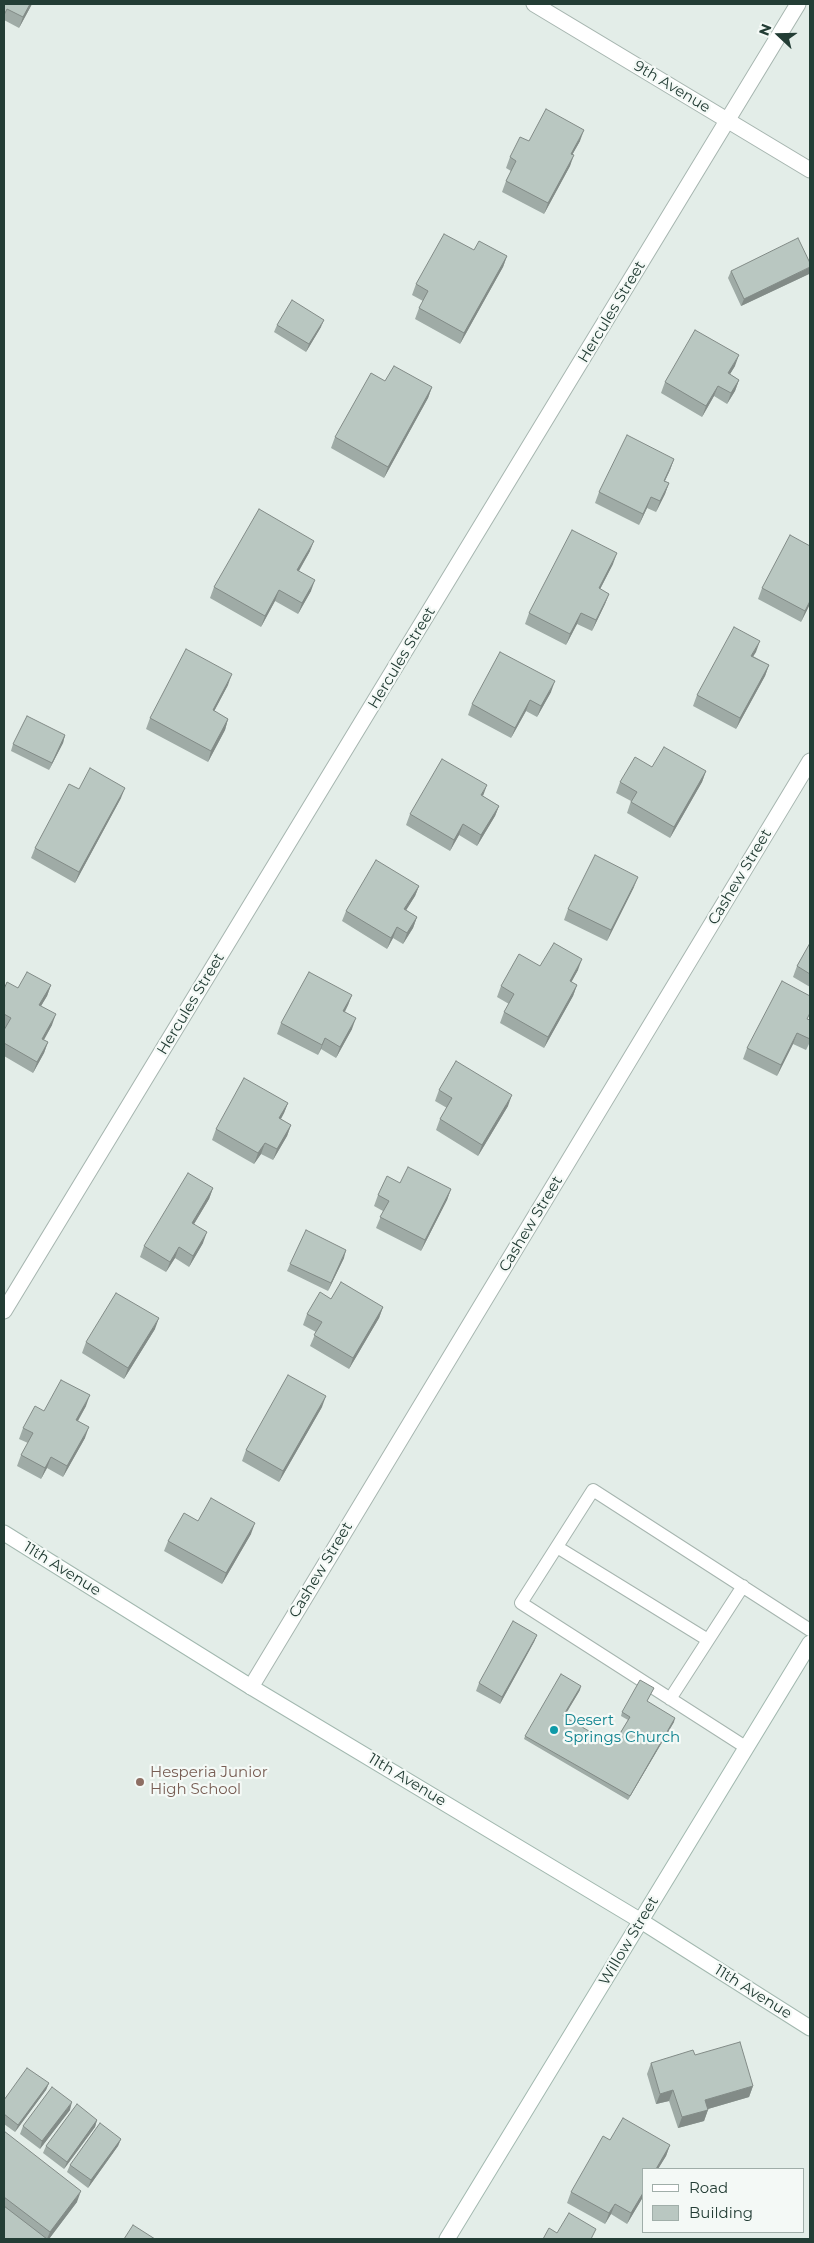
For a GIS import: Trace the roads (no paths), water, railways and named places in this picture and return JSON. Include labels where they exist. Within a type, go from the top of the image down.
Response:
[{"type":"street","name":"9th Avenue","points":[[534,4],[810,170]]},
{"type":"street","name":"Hercules Street","points":[[4,1311],[798,4]]},
{"type":"street","name":"Cashew Street","points":[[251,1687],[810,761]]},
{"type":"street","name":"11th Avenue","points":[[4,1533],[251,1687],[641,1921],[810,2028]]},
{"type":"street","name":"Willow Street","points":[[448,2239],[810,1643]]},
{"type":"lane","points":[[747,1748],[521,1603],[593,1490],[810,1630]]},
{"type":"lane","points":[[557,1547],[708,1640]]},
{"type":"lane","points":[[670,1699],[743,1586]]},
{"type":"place","name":"Desert Springs Church","points":[[554,1730]]},
{"type":"place","name":"Hesperia Junior High School","points":[[140,1782]]}]
